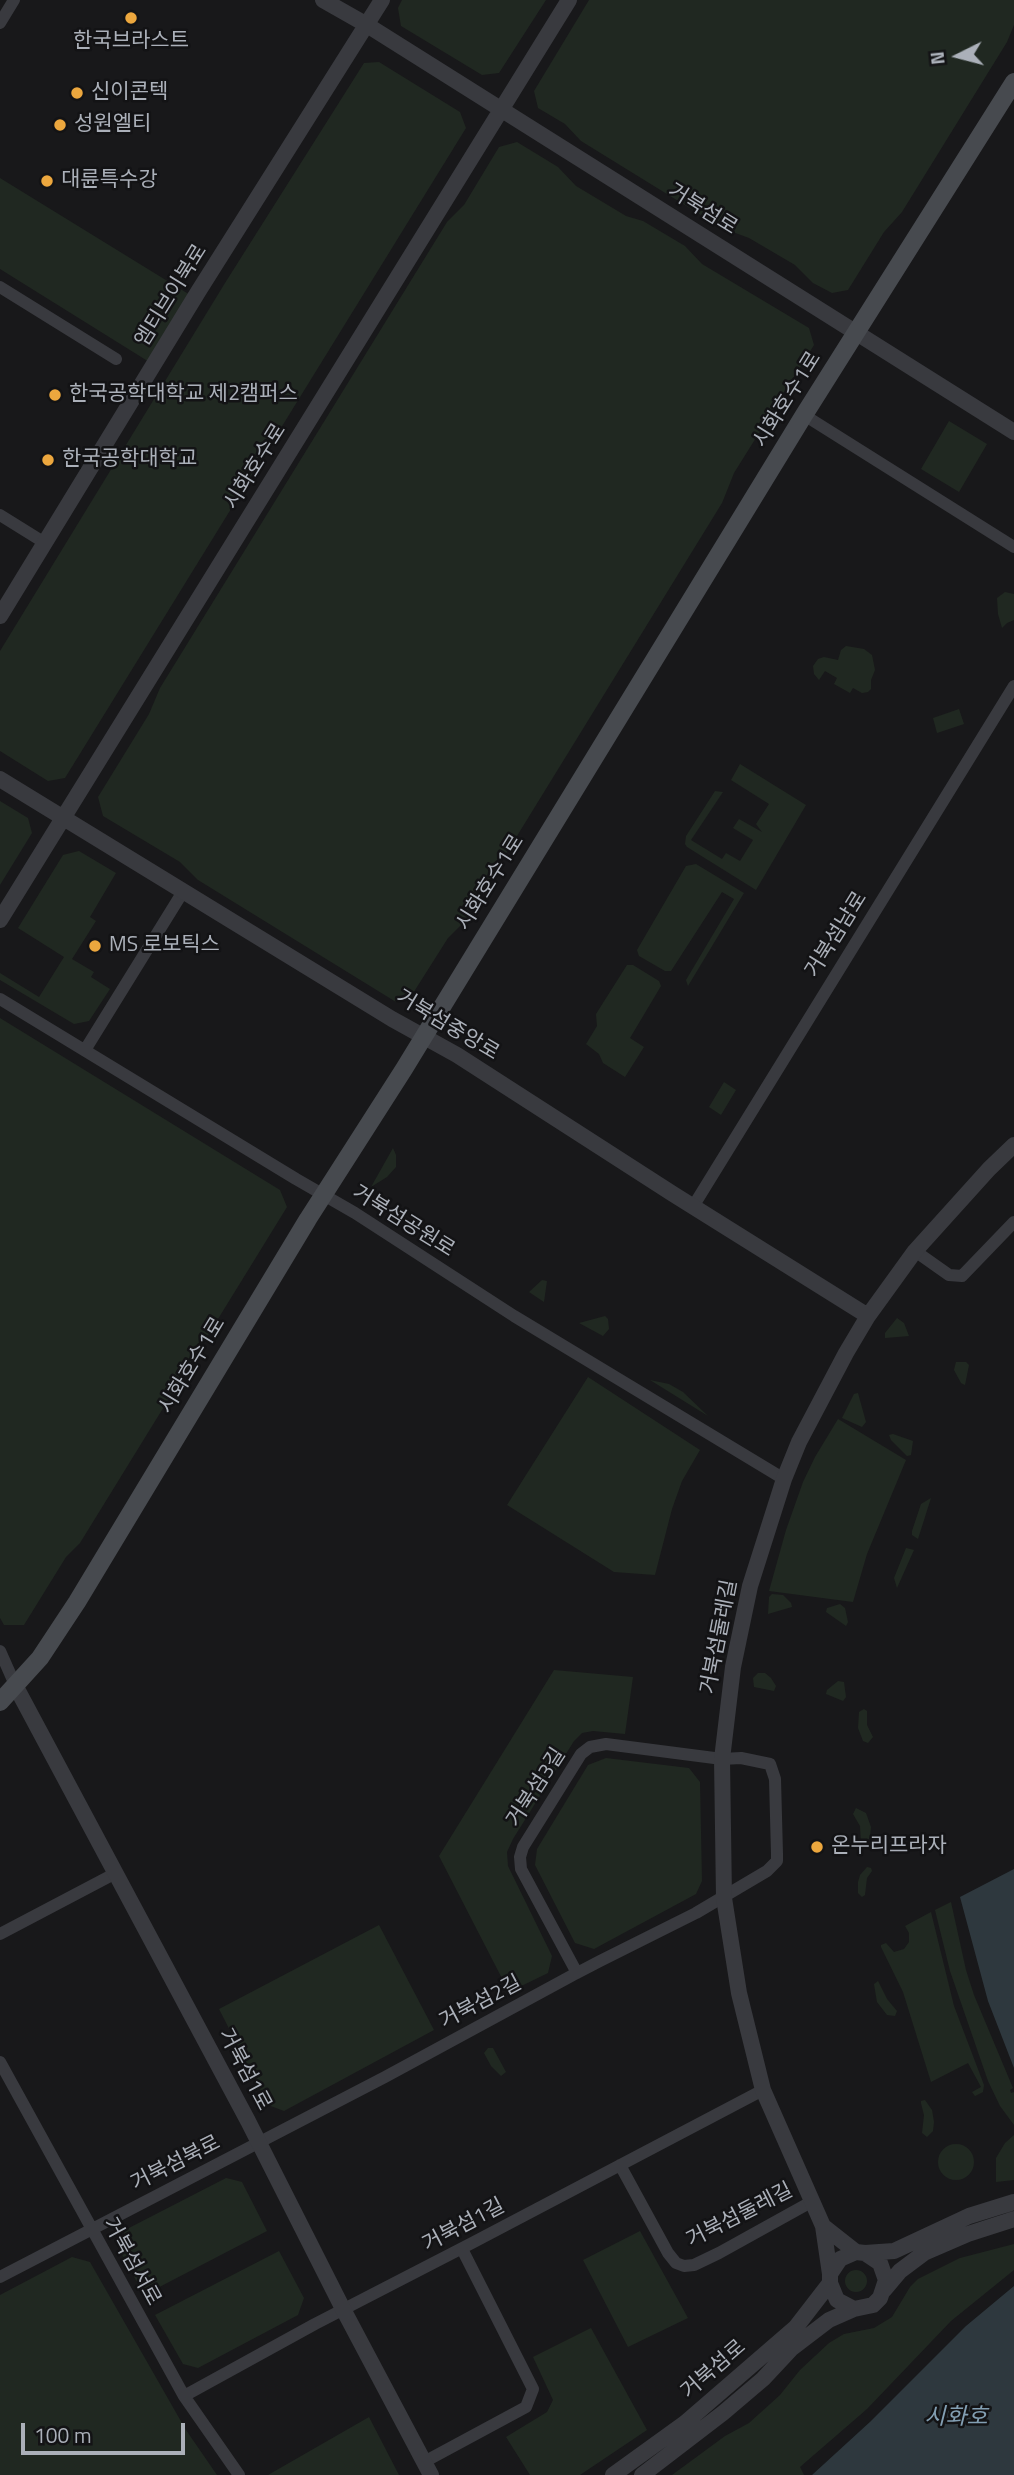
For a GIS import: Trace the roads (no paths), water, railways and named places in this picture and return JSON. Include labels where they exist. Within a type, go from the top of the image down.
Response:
[{"type":"main road","name":"시화호수1로","points":[[0,1702],[40,1658],[78,1602],[323,1195],[423,1037],[804,415],[1014,82]]},
{"type":"street","points":[[0,23],[14,0]]},
{"type":"street","name":"거북섬로","points":[[323,0],[857,331],[1014,432]]},
{"type":"street","name":"엠티브이북로","points":[[0,616],[205,281],[382,0]]},
{"type":"street","name":"시화호수로","points":[[0,920],[569,0]]},
{"type":"street","points":[[0,287],[116,359]]},
{"type":"street","points":[[804,415],[1014,547]]},
{"type":"street","points":[[0,515],[45,543]]},
{"type":"street","name":"거북섬남로","points":[[694,1205],[1014,685]]},
{"type":"street","name":"거북섬중앙로","points":[[0,779],[423,1037],[457,1055],[868,1316]]},
{"type":"street","points":[[85,1050],[184,890]]},
{"type":"street","name":"거북섬공원로","points":[[0,999],[355,1213],[563,1346],[784,1479]]},
{"type":"street","name":"거북섬둘레길","points":[[823,2226],[763,2090],[739,1993],[724,1898],[722,1759],[733,1667],[748,1596],[765,1536],[799,1442],[868,1316],[915,1251],[1014,1145]]},
{"type":"street","points":[[915,1251],[949,1275],[962,1276],[1014,1222]]},
{"type":"street","points":[[0,1651],[16,1687]]},
{"type":"street","name":"거북섬1로","points":[[16,1687],[248,2120],[343,2309],[428,2469]]},
{"type":"street","name":"거북섬3길","points":[[577,1973],[521,1869],[520,1857],[523,1847],[581,1754],[590,1747],[606,1744],[722,1759]]},
{"type":"street","name":"거북섬2길","points":[[258,2143],[724,1898],[773,1867],[777,1854],[774,1770],[770,1764],[763,1761],[722,1759]]},
{"type":"street","points":[[0,1934],[114,1874]]},
{"type":"street","name":"거북섬서로","points":[[0,2062],[90,2230],[184,2396],[239,2475]]},
{"type":"street","name":"거북섬1길","points":[[184,2396],[343,2309],[763,2090]]},
{"type":"street","name":"거북섬북로","points":[[0,2277],[258,2143]]},
{"type":"street","name":"거북섬둘레길","points":[[620,2165],[668,2253],[676,2263],[684,2266],[694,2265],[719,2253],[811,2202]]},
{"type":"street","points":[[830,2279],[840,2259],[861,2253],[894,2251],[969,2216],[1014,2202]]},
{"type":"street","points":[[823,2226],[830,2279],[838,2300],[855,2309],[873,2305],[900,2271],[924,2253],[968,2234],[1014,2220]]},
{"type":"street","points":[[823,2226],[880,2263],[884,2272],[884,2290]]},
{"type":"street","points":[[428,2469],[526,2407],[533,2389],[462,2249]]},
{"type":"street","name":"거북섬로","points":[[613,2475],[685,2423],[741,2376],[807,2315],[830,2279]]},
{"type":"street","name":"거북섬로","points":[[642,2475],[733,2405],[763,2379],[791,2349],[829,2320],[855,2309]]},
{"type":"water","points":[[1014,1869],[1014,2068],[988,2001],[960,1897]]},
{"type":"water","name":"시화호","points":[[1014,2286],[1014,2475],[812,2475],[871,2421],[966,2326]]},
{"type":"place","name":"한국브라스트","points":[[131,18]]},
{"type":"place","name":"신이콘텍","points":[[77,93]]},
{"type":"place","name":"성원엘티","points":[[60,125]]},
{"type":"place","name":"대륜특수강","points":[[47,181]]},
{"type":"place","name":"한국공학대학교 제2캠퍼스","points":[[55,395]]},
{"type":"place","name":"한국공학대학교","points":[[48,460]]},
{"type":"place","name":"MS 로보틱스","points":[[95,946]]},
{"type":"place","name":"온누리프라자","points":[[817,1847]]}]
